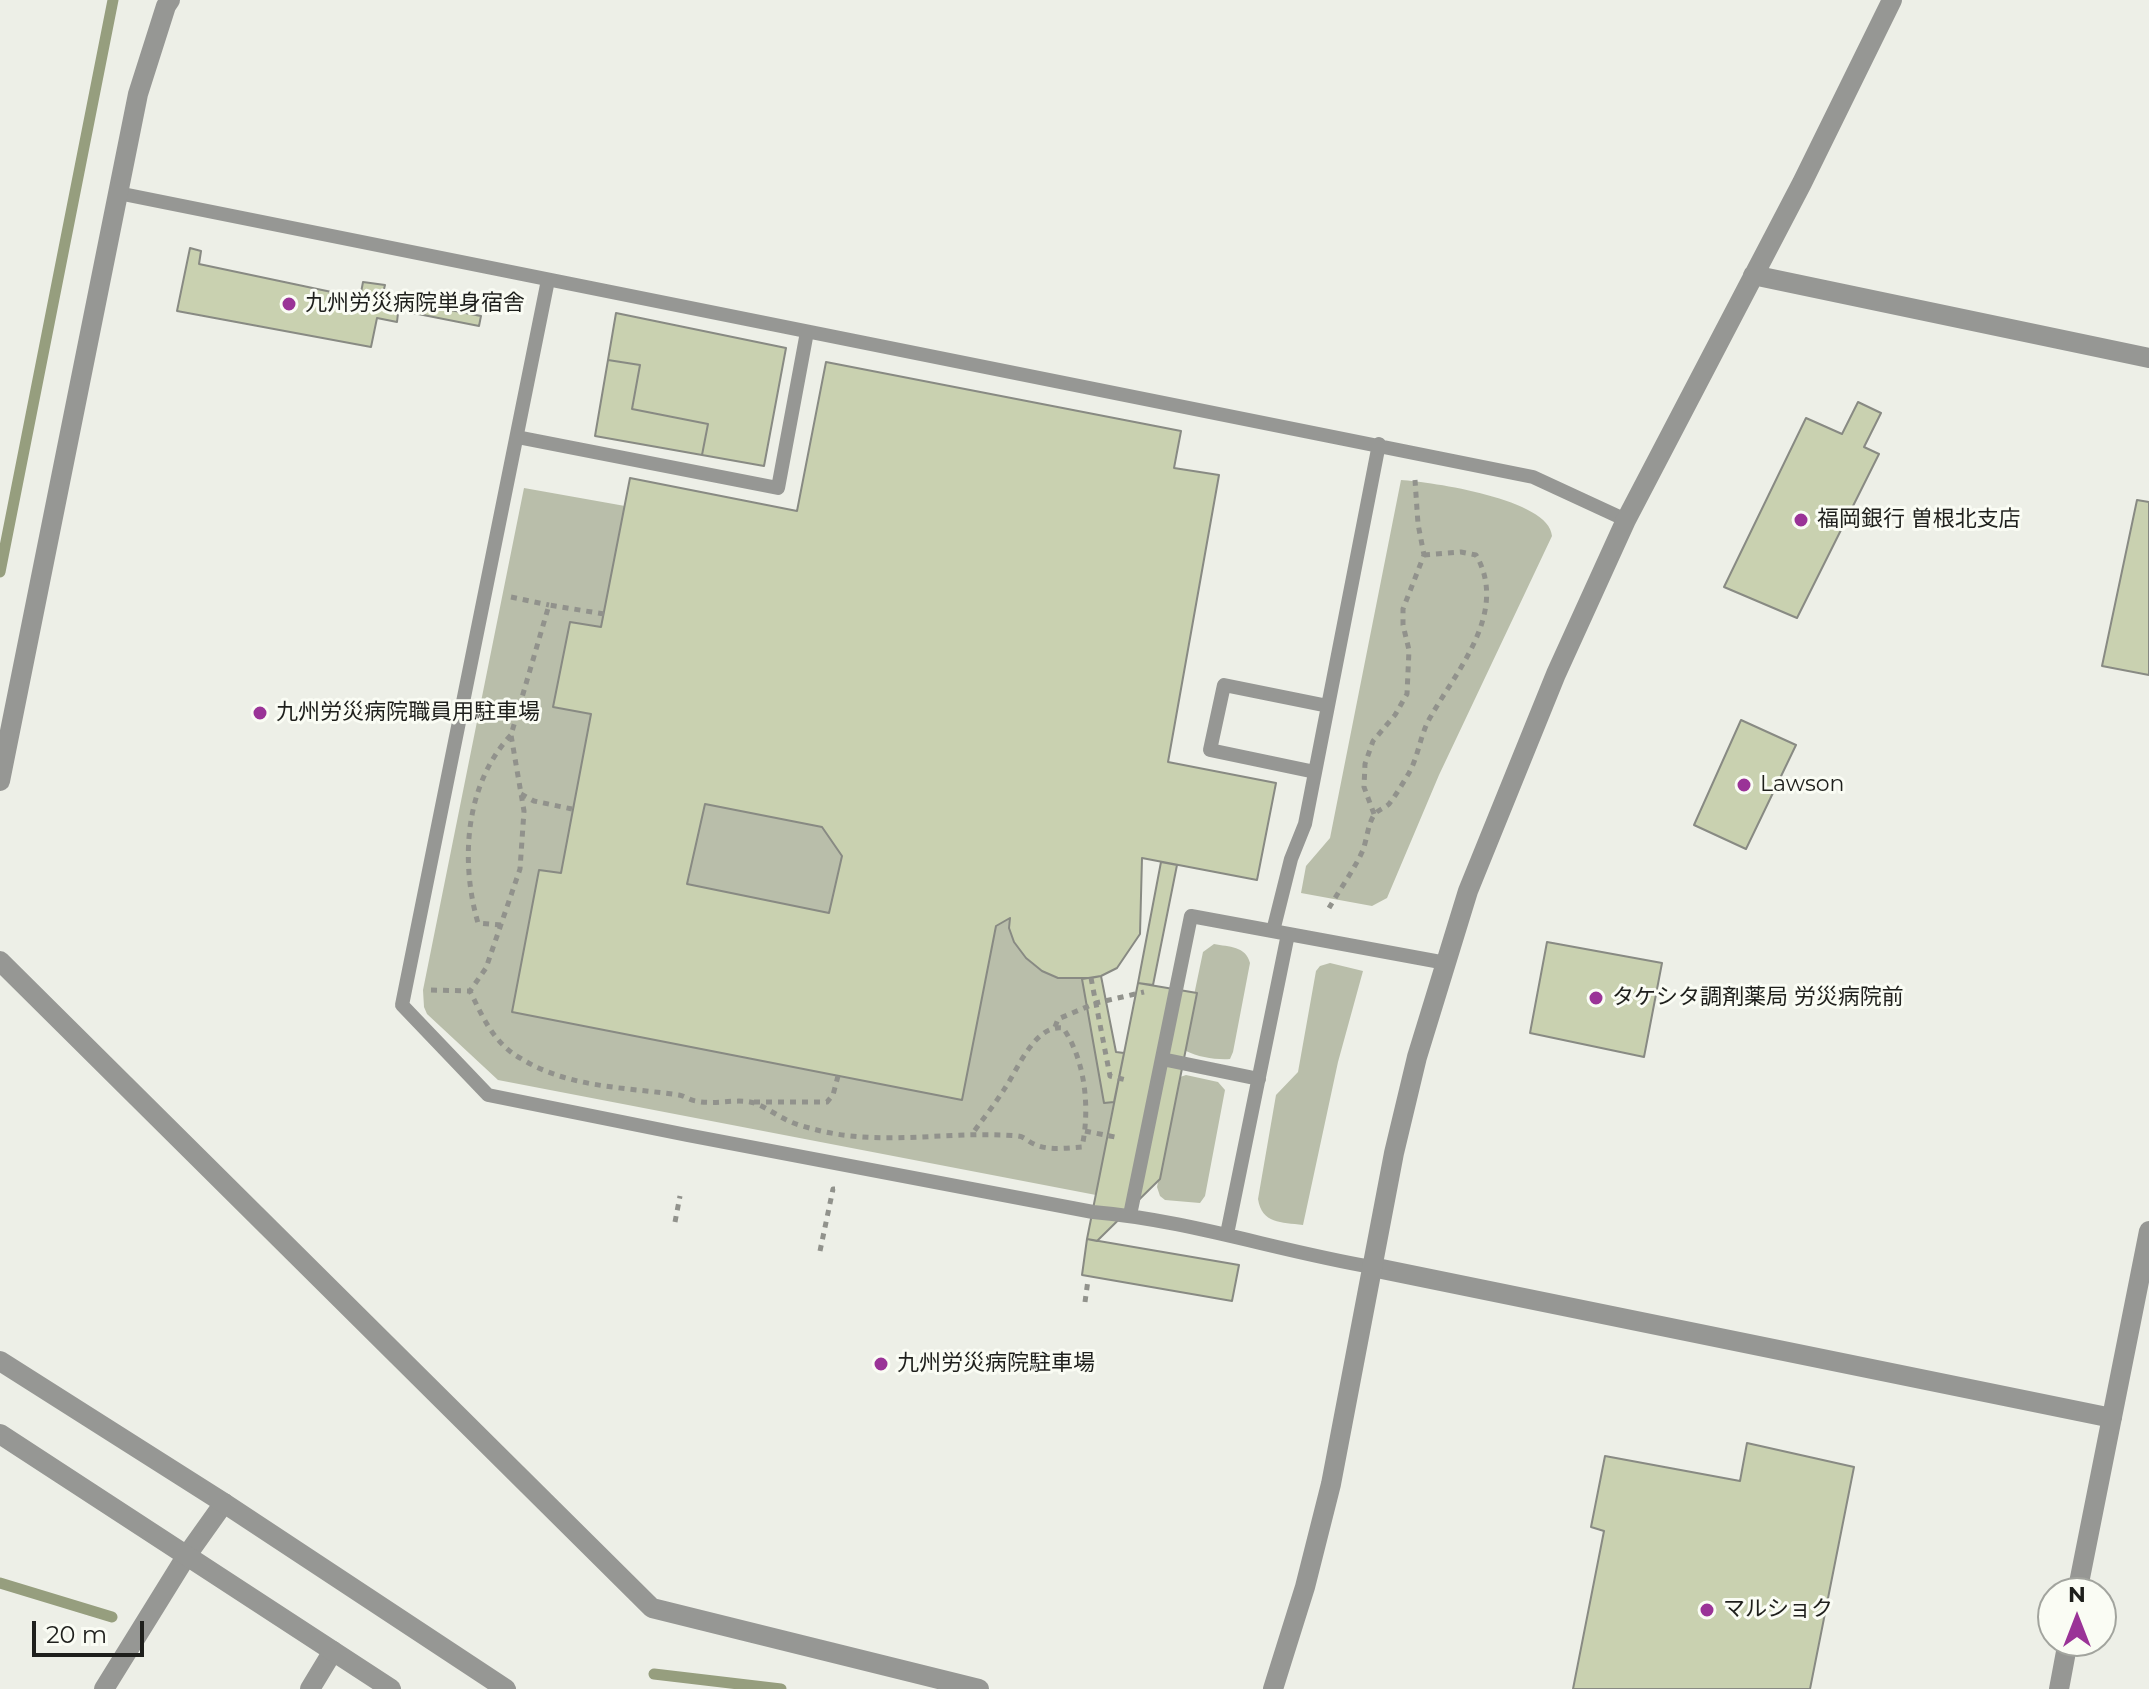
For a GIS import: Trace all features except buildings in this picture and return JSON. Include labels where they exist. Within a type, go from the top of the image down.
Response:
[{"type":"street","points":[[0,781],[138,94],[170,0]]},
{"type":"street","points":[[1273,1689],[1305,1587],[1331,1484],[1372,1267],[1417,1057],[1468,891],[1556,674],[1626,520],[1802,183],[1892,0]]},
{"type":"street","points":[[1753,275],[2148,355]]},
{"type":"street","points":[[0,961],[652,1608],[979,1689]]},
{"type":"street","points":[[2080,1577],[2149,1231]]},
{"type":"street","points":[[1372,1267],[2112,1418]]},
{"type":"street","points":[[0,1361],[224,1503],[506,1689]]},
{"type":"street","points":[[0,1434],[391,1689]]},
{"type":"street","points":[[104,1689],[187,1555],[224,1503]]},
{"type":"street","points":[[310,1689],[333,1651]]},
{"type":"street","points":[[2059,1689],[2065,1657]]},
{"type":"lane","points":[[118,193],[1533,477],[1626,520]]},
{"type":"lane","points":[[548,280],[402,1005],[488,1095],[1093,1212],[1130,1215],[1372,1267]]},
{"type":"lane","points":[[517,437],[778,488],[807,332]]},
{"type":"lane","points":[[1227,1234],[1259,1079],[1291,859],[1305,824],[1379,444]]},
{"type":"lane","points":[[1315,772],[1210,750],[1224,685],[1328,706]]},
{"type":"lane","points":[[1130,1215],[1191,916],[1446,963]]},
{"type":"lane","points":[[1162,1059],[1259,1079]]},
{"type":"path","points":[[1329,908],[1362,850],[1374,814],[1364,787],[1365,764],[1373,741],[1395,715],[1407,694],[1409,650],[1403,609],[1424,555],[1415,475]]},
{"type":"path","points":[[1374,814],[1388,805],[1408,775],[1419,753],[1426,725],[1471,651],[1486,606],[1484,577],[1476,555],[1461,552],[1424,555]]},
{"type":"path","points":[[503,596],[604,614]]},
{"type":"path","points":[[470,991],[486,968],[520,869],[524,811],[511,735],[549,605]]},
{"type":"path","points":[[501,925],[478,923],[469,879],[468,847],[481,780],[498,749],[511,735]]},
{"type":"path","points":[[520,794],[534,801],[572,809]]},
{"type":"path","points":[[1091,978],[1110,1076],[1126,1080]]},
{"type":"path","points":[[423,990],[470,991]]},
{"type":"path","points":[[470,991],[486,1025],[500,1044],[536,1067],[583,1083],[682,1095],[696,1101],[827,1102],[833,1095],[838,1076]]},
{"type":"path","points":[[1055,1027],[1058,1019],[1096,1003],[1144,992]]},
{"type":"path","points":[[753,1102],[787,1121],[857,1137],[1023,1136],[1035,1145],[1056,1149],[1082,1147],[1088,1111],[1071,1040],[1063,1028],[1055,1027],[1043,1034],[1027,1051],[972,1134]]},
{"type":"path","points":[[1085,1131],[1115,1137]]},
{"type":"path","points":[[675,1222],[680,1196]]},
{"type":"path","points":[[820,1251],[824,1225]]},
{"type":"path","points":[[1085,1302],[1088,1280]]},
{"type":"green space","points":[[1401,480],[1461,489],[1511,503],[1532,512],[1546,523],[1552,536],[1439,775],[1387,898],[1372,906],[1301,893],[1306,866],[1330,838]]},
{"type":"green space","points":[[524,488],[625,506],[601,627],[570,622],[553,706],[591,714],[561,873],[539,870],[512,1012],[962,1100],[996,926],[1010,918],[1018,945],[1032,964],[1053,975],[1082,979],[1104,1102],[1114,1102],[1096,1195],[498,1080],[427,1014],[423,990]]},
{"type":"green space","points":[[705,804],[822,827],[842,856],[829,913],[687,884]]},
{"type":"green space","points":[[1214,944],[1241,950],[1250,963],[1230,1059],[1196,1055],[1186,1051],[1184,1043],[1203,952]]},
{"type":"green space","points":[[1330,963],[1363,971],[1338,1062],[1303,1225],[1280,1222],[1264,1213],[1258,1199],[1276,1095],[1298,1072],[1316,971]]},
{"type":"green space","points":[[1186,1075],[1218,1082],[1225,1090],[1205,1196],[1200,1203],[1165,1200],[1157,1187],[1178,1081]]},
{"type":"waterway","points":[[0,572],[113,0]]},
{"type":"waterway","points":[[0,1583],[112,1617]]},
{"type":"waterway","points":[[654,1674],[781,1689]]},
{"type":"place","name":"九州労災病院単身宿舎","points":[[289,304]]},
{"type":"place","name":"福岡銀行 曽根北支店","points":[[1801,520]]},
{"type":"place","name":"九州労災病院職員用駐車場","points":[[260,713]]},
{"type":"place","name":"Lawson","points":[[1744,785]]},
{"type":"place","name":"タケシタ調剤薬局 労災病院前","points":[[1596,998]]},
{"type":"place","name":"九州労災病院駐車場","points":[[881,1364]]},
{"type":"place","name":"マルショク","points":[[1707,1610]]}]
